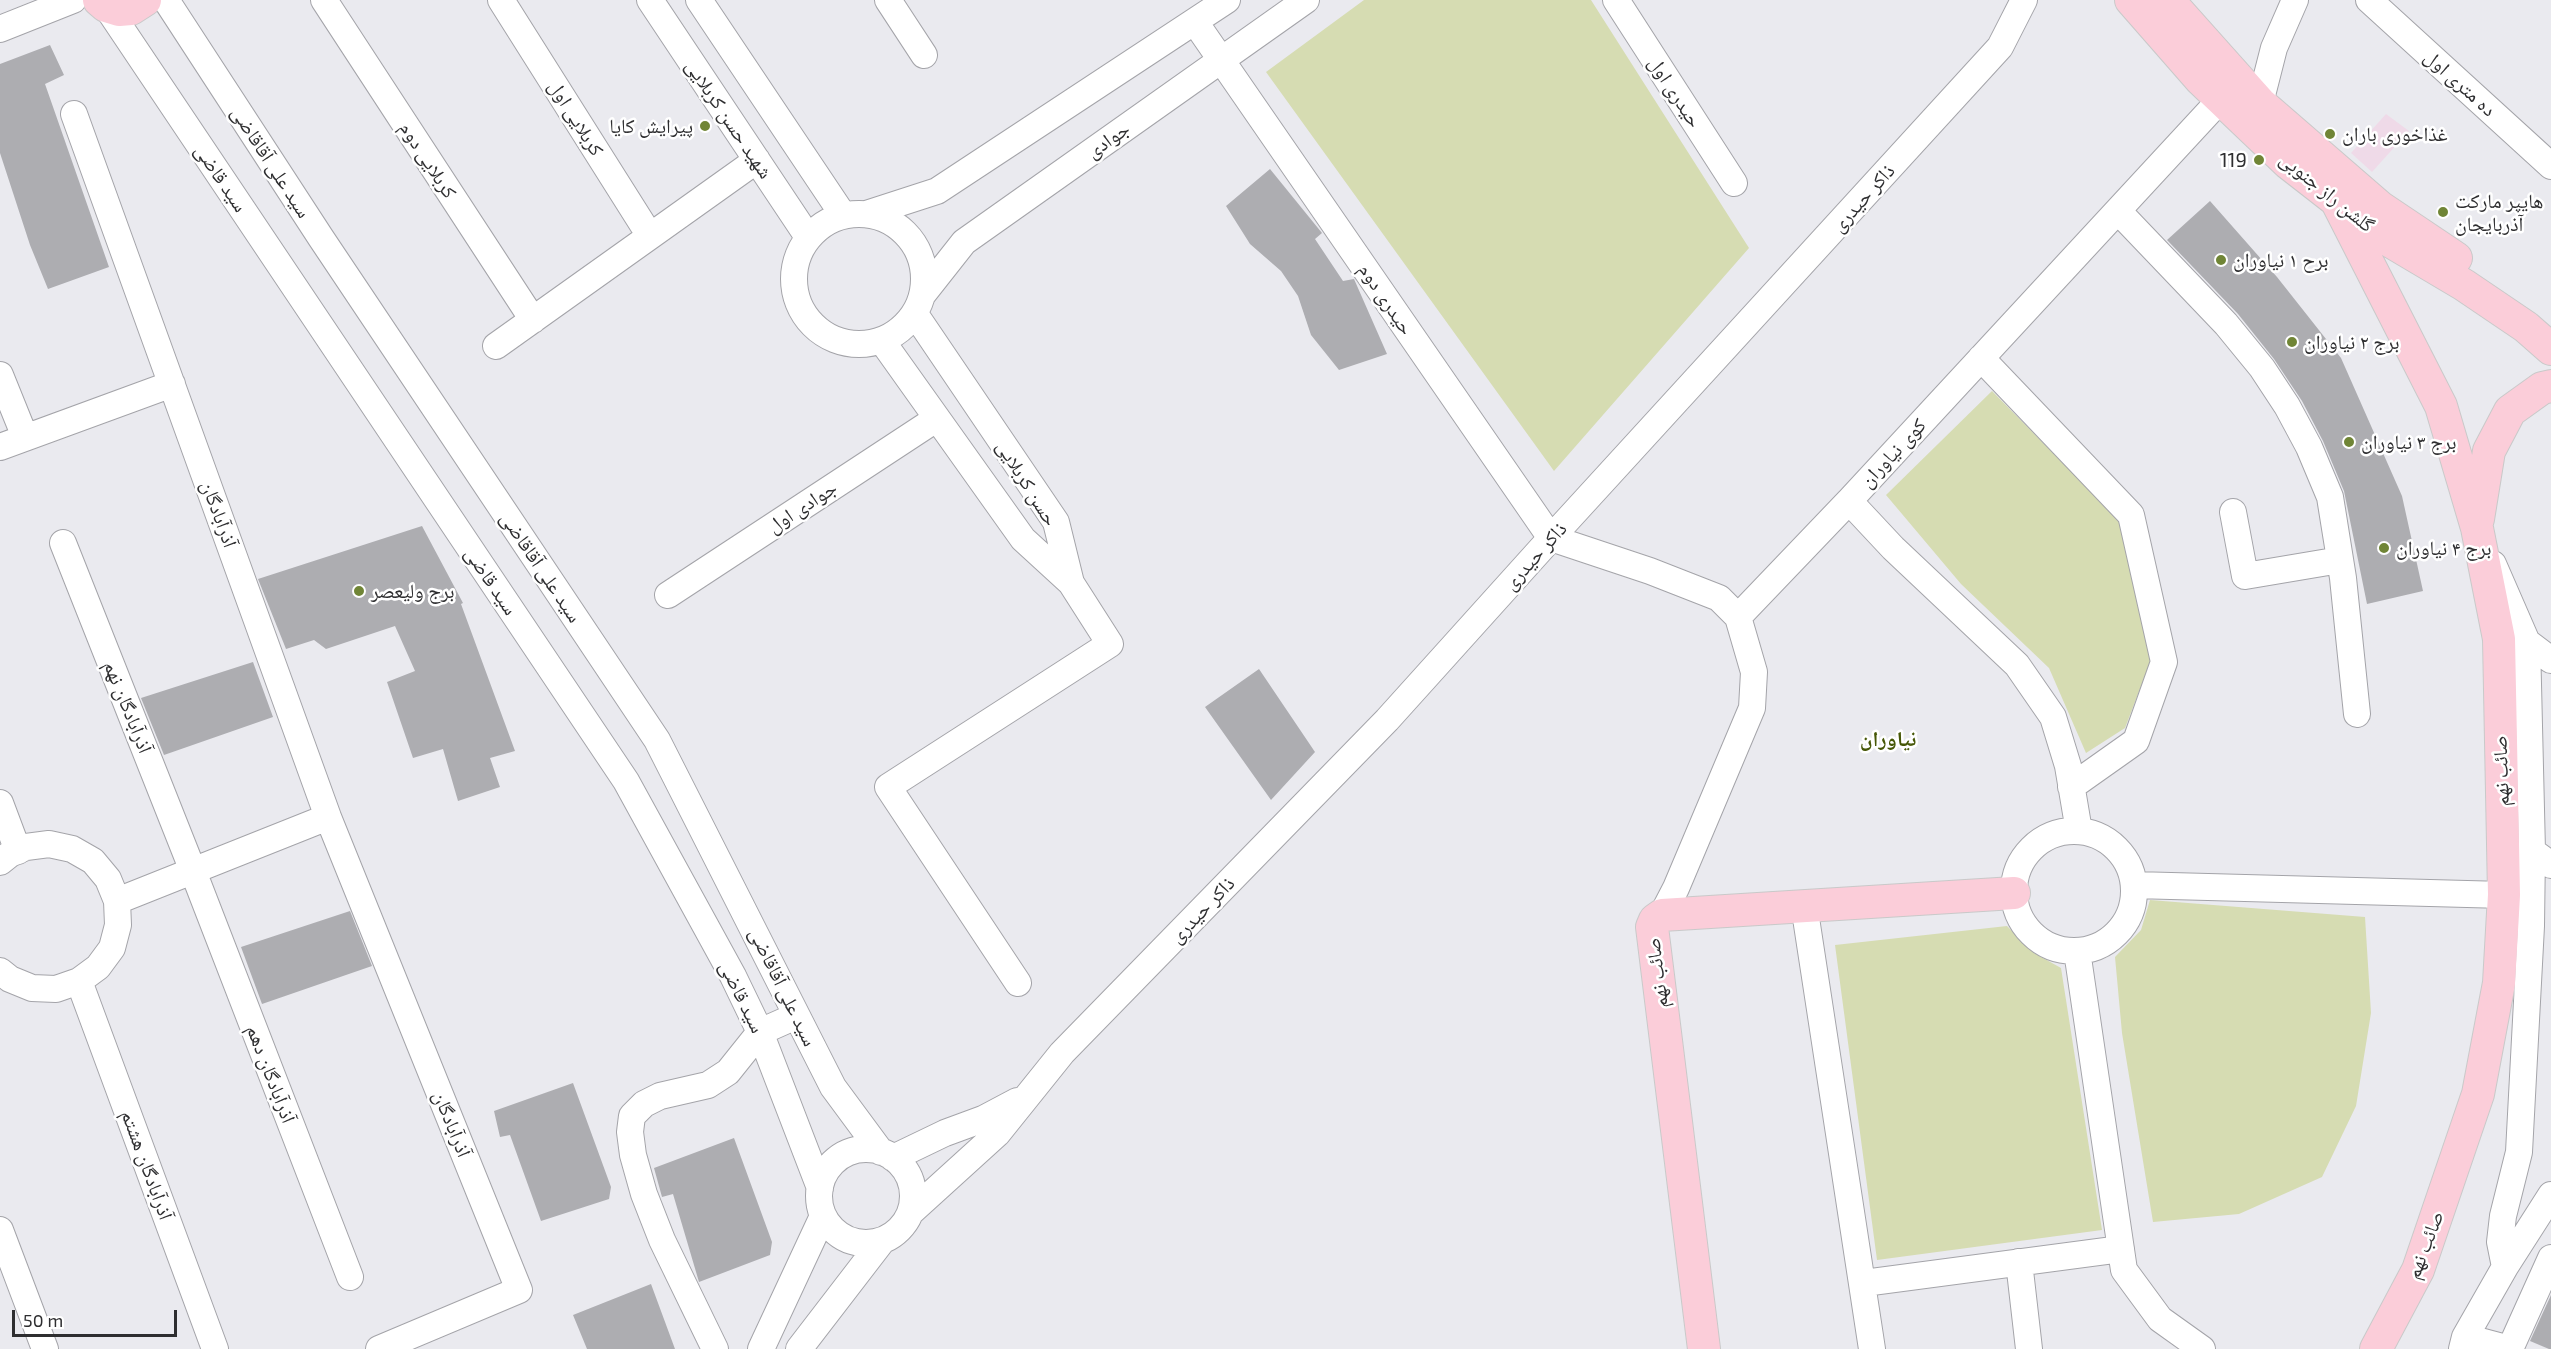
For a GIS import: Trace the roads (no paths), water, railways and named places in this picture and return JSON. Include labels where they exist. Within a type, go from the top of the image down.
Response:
[{"type":"main road","points":[[103,3],[118,10],[131,9],[145,0]]},
{"type":"main road","name":"گلشن راز جنوبی","points":[[2131,0],[2220,100],[2288,163],[2383,237],[2464,285],[2517,321],[2551,349]]},
{"type":"main road","name":"گلشن راز جنوبی","points":[[2168,0],[2210,50],[2260,103],[2380,207],[2551,323]]},
{"type":"main road","name":"صائب نهم","points":[[2337,202],[2441,406],[2477,528],[2499,639],[2499,751],[2503,801],[2504,895],[2499,983],[2478,1094],[2418,1270],[2376,1349]]},
{"type":"main road","points":[[2477,528],[2489,451],[2510,411],[2542,388],[2551,386]]},
{"type":"main road","name":"صائب نهم","points":[[1704,1349],[1652,927],[1655,920],[1662,915],[2014,893]]},
{"type":"street","points":[[0,29],[73,0]]},
{"type":"street","name":"سید علی آقاقاضی","points":[[166,0],[321,238],[657,740],[833,1087],[887,1155]]},
{"type":"street","name":"کربلایی دوم","points":[[324,0],[533,320]]},
{"type":"street","name":"کربلایی اول","points":[[501,0],[650,236]]},
{"type":"street","name":"شهید حسن کربلایی","points":[[650,0],[808,237]]},
{"type":"street","name":"شهید حسن کربلایی","points":[[699,0],[854,214]]},
{"type":"street","points":[[888,0],[924,55]]},
{"type":"street","points":[[854,214],[887,219],[905,232],[918,250],[924,271],[919,304],[900,331],[882,341],[861,345],[840,342],[821,332],[806,317],[796,298],[794,277],[798,256],[808,237],[824,224],[854,214],[938,191],[1227,0]]},
{"type":"street","name":"جوادی","points":[[919,304],[964,242],[1306,0]]},
{"type":"street","name":"حیدری اول","points":[[1616,0],[1734,183]]},
{"type":"street","name":"ذاکر حیدری","points":[[910,1214],[997,1134],[1062,1053],[1387,720],[2000,47],[2024,0]]},
{"type":"street","points":[[2260,103],[2274,48],[2295,0]]},
{"type":"street","name":"ده متری اول","points":[[2369,0],[2551,166]]},
{"type":"street","name":"سید قاضی","points":[[103,3],[626,781],[733,976],[760,1032],[820,1188]]},
{"type":"street","name":"حیدری دوم","points":[[1195,22],[1551,538]]},
{"type":"street","name":"کوی نیاوران","points":[[2079,831],[2071,787],[2053,717],[2017,664],[1893,548],[1849,501],[2220,100]]},
{"type":"street","name":"آذرآبادگان","points":[[74,114],[328,817],[519,1290],[379,1349]]},
{"type":"street","points":[[496,345],[757,160]]},
{"type":"street","points":[[2118,210],[2226,324],[2262,368],[2310,447],[2330,497],[2340,560],[2357,714]]},
{"type":"street","name":"حسن کربلایی","points":[[919,304],[1056,522],[1071,583]]},
{"type":"street","name":"حسن کربلایی","points":[[882,341],[1023,539],[1071,583]]},
{"type":"street","points":[[1981,358],[2131,514],[2164,662],[2136,741],[2071,787]]},
{"type":"street","points":[[0,375],[25,437]]},
{"type":"street","points":[[0,447],[172,384]]},
{"type":"street","name":"جوادی اول","points":[[668,595],[936,418]]},
{"type":"street","points":[[1738,617],[1849,501]]},
{"type":"street","points":[[2232,512],[2245,576],[2340,560]]},
{"type":"street","points":[[2477,528],[2527,642],[2541,858],[2531,937],[2519,1152],[2503,1216],[2500,1242],[2505,1267]]},
{"type":"street","points":[[1551,538],[1650,571],[1719,598],[1738,617],[1754,672],[1752,708],[1676,888],[1662,915]]},
{"type":"street","name":"آذرآبادگان نهم","points":[[63,543],[193,871]]},
{"type":"street","points":[[1018,983],[888,787],[1110,644],[1071,583]]},
{"type":"street","points":[[2527,642],[2551,660]]},
{"type":"street","points":[[0,803],[9,856],[26,847],[50,844],[72,849],[93,861],[108,879],[117,901],[118,925],[112,948],[98,967],[79,981],[56,988],[32,988],[10,979],[0,971]]},
{"type":"street","points":[[117,901],[328,817]]},
{"type":"street","points":[[2079,831],[2099,836],[2116,848],[2128,865],[2134,885],[2132,906],[2125,923],[2112,938],[2096,947],[2077,951],[2058,949],[2041,942],[2026,929],[2018,912],[2014,893],[2016,874],[2025,856],[2039,841],[2058,832],[2079,831]]},
{"type":"street","name":"آذرآبادگان دهم","points":[[193,871],[350,1277]]},
{"type":"street","points":[[2134,885],[2504,895]]},
{"type":"street","points":[[1804,905],[1864,1283],[1872,1349]]},
{"type":"street","points":[[2077,951],[2124,1270],[2160,1319],[2202,1349]]},
{"type":"street","name":"آذرآبادگان هشتم","points":[[79,981],[215,1349]]},
{"type":"street","points":[[715,1349],[662,1240],[644,1194],[633,1155],[630,1132],[632,1116],[644,1104],[660,1096],[708,1085],[728,1072],[760,1032],[796,1016]]},
{"type":"street","points":[[887,1155],[983,1119],[1026,1097]]},
{"type":"street","points":[[869,1149],[887,1155],[909,1177],[913,1189],[910,1214],[904,1225],[882,1241],[868,1244],[848,1239],[831,1227],[823,1216],[820,1188],[825,1175],[844,1155],[869,1149]]},
{"type":"street","points":[[2551,1195],[2505,1267],[2464,1343],[2510,1349],[2551,1258]]},
{"type":"street","points":[[761,1349],[823,1216]]},
{"type":"street","points":[[0,1230],[45,1349]]},
{"type":"street","points":[[798,1349],[882,1241]]},
{"type":"street","points":[[1864,1283],[2121,1249]]},
{"type":"street","points":[[2019,1262],[2029,1349]]},
{"type":"place","name":"پیرایش کایا","points":[[705,126]]},
{"type":"place","name":"غذاخوری باران","points":[[2330,134]]},
{"type":"place","name":"119","points":[[2259,160]]},
{"type":"place","name":"هایپر مارکت آذربایجان","points":[[2443,212]]},
{"type":"place","name":"برح ۱ نیاوران","points":[[2221,260]]},
{"type":"place","name":"برج ۲ نیاوران","points":[[2292,342]]},
{"type":"place","name":"برج ۳ نیاوران","points":[[2349,442]]},
{"type":"place","name":"برج ۴ نیاوران","points":[[2384,548]]},
{"type":"place","name":"برج ولیعصر","points":[[359,591]]},
{"type":"district","name":"نیاوران","points":[[1888,739]]}]
